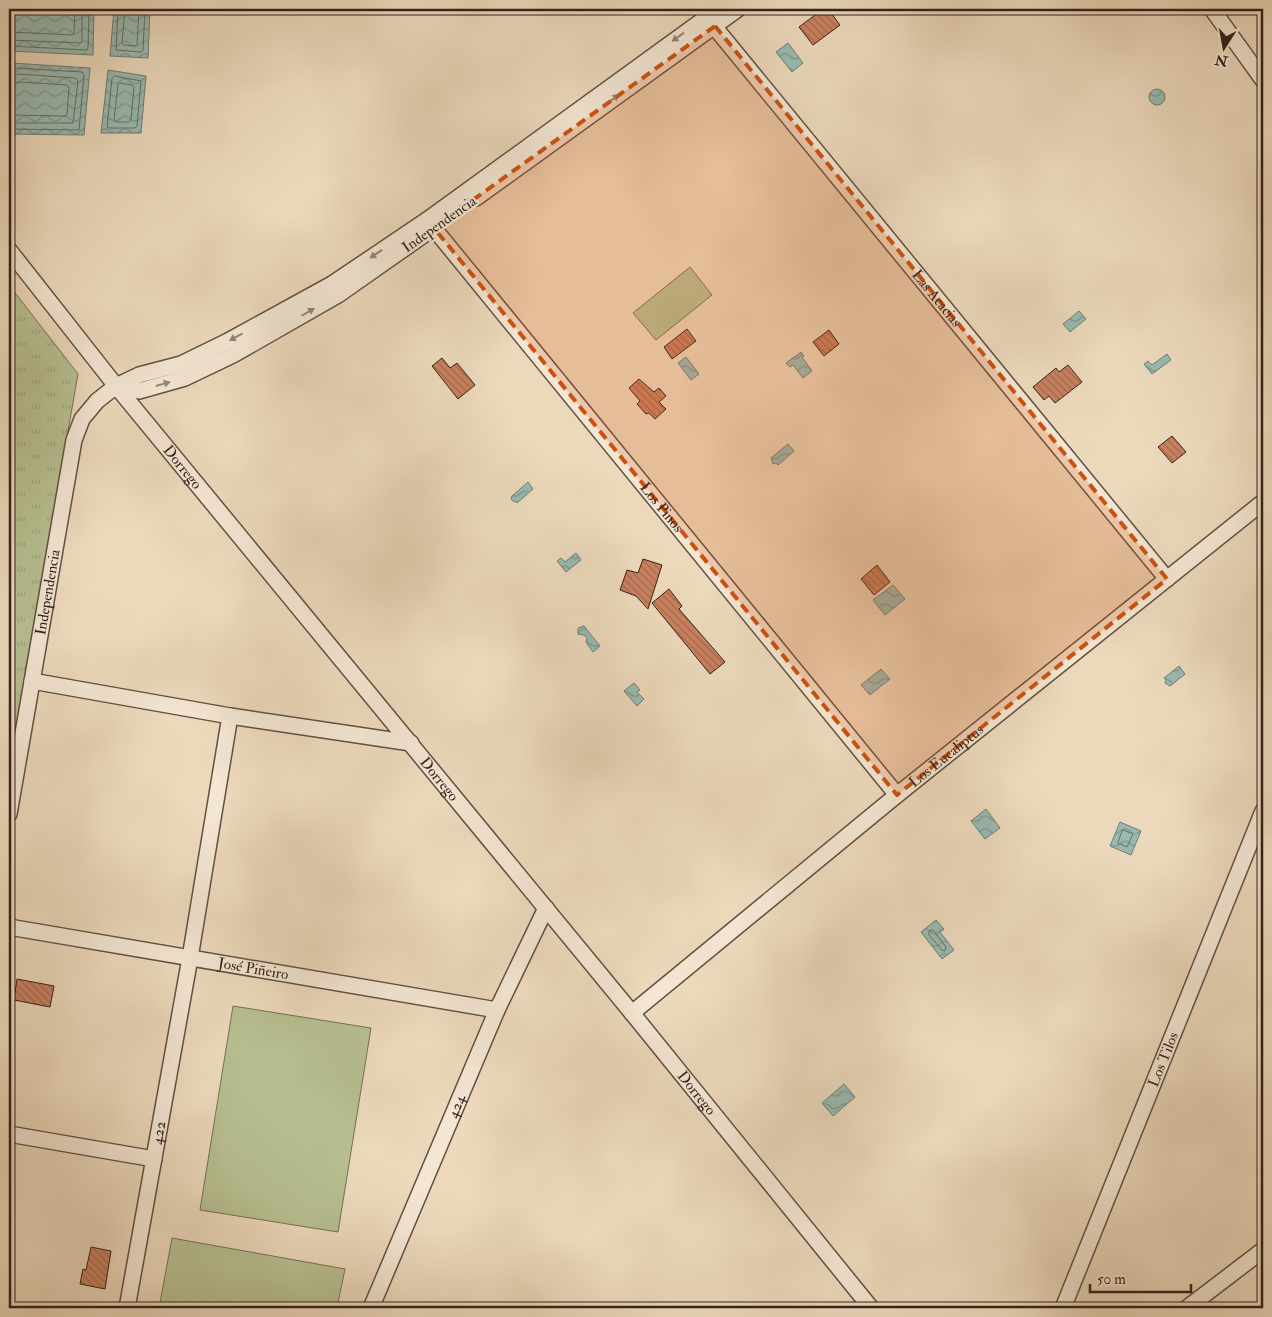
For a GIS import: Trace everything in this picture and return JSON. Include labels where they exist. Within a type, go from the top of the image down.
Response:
[{"type":"street","name":"Independencia","points":[[9,814],[74,440],[82,419],[97,401],[116,386],[138,391],[185,378],[233,355],[338,295],[430,224],[713,17],[738,9]]},
{"type":"street","points":[[1212,9],[1263,80]]},
{"type":"street","name":"Las Acacias","points":[[713,17],[1167,579]]},
{"type":"street","name":"Los Pinos","points":[[430,224],[897,795]]},
{"type":"street","name":"Dorrego","points":[[9,250],[116,386],[411,743],[871,1308]]},
{"type":"street","name":"Los Eucaliptus","points":[[632,1013],[897,795],[1263,502]]},
{"type":"street","points":[[32,681],[230,716],[411,743]]},
{"type":"street","name":"422","points":[[127,1308],[190,958],[230,716]]},
{"type":"street","name":"Los Tilos","points":[[1063,1308],[1263,811]]},
{"type":"street","name":"424","points":[[371,1308],[497,1010],[546,908]]},
{"type":"street","name":"José Piñeiro","points":[[9,927],[497,1010]]},
{"type":"street","points":[[9,1134],[154,1159]]},
{"type":"street","points":[[1187,1308],[1260,1259]]},
{"type":"highlighted area","points":[[715,26],[1167,579],[897,795],[434,228]]},
{"type":"green space","points":[[690,267],[712,295],[656,340],[633,313]]},
{"type":"green space","points":[[9,285],[78,374],[9,766]]},
{"type":"green space","points":[[233,1006],[371,1028],[338,1232],[200,1210]]},
{"type":"green space","points":[[172,1238],[345,1269],[337,1308],[159,1308]]},
{"type":"water","points":[[11,9],[94,9],[93,55],[9,51]]},
{"type":"water","points":[[114,9],[150,9],[148,58],[110,56]]},
{"type":"water","points":[[788,43],[803,63],[792,72],[776,52]]},
{"type":"water","points":[[12,63],[90,68],[84,135],[9,134],[9,81]]},
{"type":"water","points":[[108,70],[146,76],[141,133],[101,133]]},
{"type":"water","points":[[1157,89],[1165,97],[1157,105],[1149,97]]},
{"type":"water","points":[[1079,311],[1086,319],[1070,332],[1063,324]]},
{"type":"water","points":[[801,352],[804,356],[802,357],[812,371],[803,378],[793,365],[790,367],[786,363]]},
{"type":"water","points":[[1167,354],[1171,360],[1152,374],[1144,364],[1148,361],[1152,365]]},
{"type":"water","points":[[686,357],[699,374],[691,380],[678,363]]},
{"type":"water","points":[[788,444],[794,451],[778,465],[776,463],[773,464],[771,458]]},
{"type":"water","points":[[528,482],[533,489],[517,503],[516,501],[514,502],[511,499],[512,496]]},
{"type":"water","points":[[576,553],[581,560],[566,572],[557,561],[561,558],[565,562]]},
{"type":"water","points":[[893,585],[905,599],[885,615],[873,600]]},
{"type":"water","points":[[584,626],[600,646],[593,652],[586,642],[587,638],[584,635],[578,634],[578,628]]},
{"type":"water","points":[[1179,666],[1185,674],[1170,686],[1165,683],[1166,680],[1164,678]]},
{"type":"water","points":[[881,669],[890,679],[870,695],[861,685]]},
{"type":"water","points":[[634,683],[640,690],[637,692],[644,699],[637,706],[624,691]]},
{"type":"water","points":[[986,809],[1000,828],[985,839],[971,821]]},
{"type":"water","points":[[1120,822],[1141,831],[1131,855],[1110,846]]},
{"type":"water","points":[[936,920],[944,929],[940,932],[954,950],[942,959],[921,932]]},
{"type":"water","points":[[844,1084],[855,1097],[833,1116],[822,1103]]},
{"type":"building","points":[[823,9],[828,9],[840,25],[813,45],[799,27]]},
{"type":"building","points":[[687,329],[696,341],[672,359],[664,347]]},
{"type":"building","points":[[829,330],[839,344],[824,356],[813,342]]},
{"type":"building","points":[[442,358],[450,368],[457,363],[475,385],[458,399],[432,366]]},
{"type":"building","points":[[1068,365],[1082,382],[1055,403],[1049,396],[1044,400],[1033,387],[1056,368],[1059,372]]},
{"type":"building","points":[[639,379],[654,392],[659,388],[666,396],[659,402],[666,409],[655,419],[649,413],[646,414],[637,404],[640,401],[629,388]]},
{"type":"building","points":[[1172,436],[1186,452],[1172,463],[1158,447]]},
{"type":"building","points":[[643,559],[662,565],[648,609],[636,596],[620,590],[627,570],[638,573]]},
{"type":"building","points":[[877,565],[890,582],[874,595],[861,579]]},
{"type":"building","points":[[669,589],[682,606],[679,609],[725,662],[710,674],[652,603]]},
{"type":"building","points":[[17,979],[54,986],[50,1007],[14,1000]]},
{"type":"building","points":[[91,1247],[111,1251],[105,1289],[80,1284],[83,1269],[86,1270]]}]
